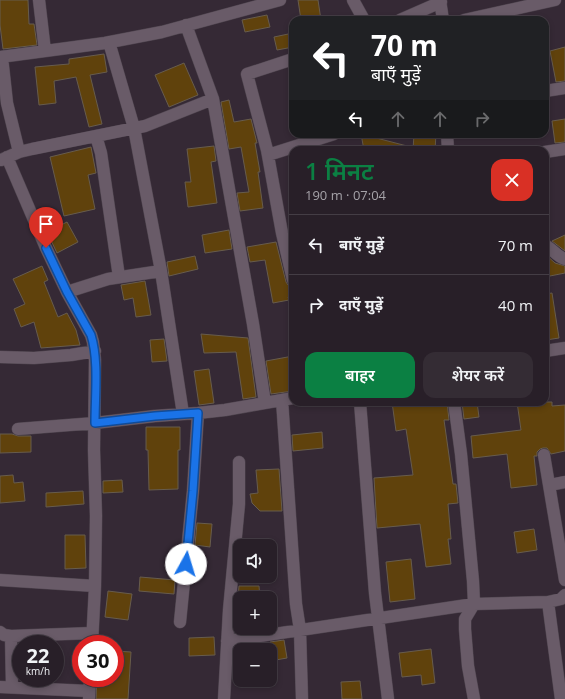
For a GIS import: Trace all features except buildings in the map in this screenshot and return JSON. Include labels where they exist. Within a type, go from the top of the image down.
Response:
[{"type":"street","points":[[39,0],[45,51]]},
{"type":"street","points":[[19,152],[7,104],[1,57],[109,42],[186,25],[280,0]]},
{"type":"street","points":[[353,0],[362,16]]},
{"type":"street","points":[[482,16],[555,0]]},
{"type":"street","points":[[408,16],[440,1],[442,16]]},
{"type":"street","points":[[186,25],[213,99],[253,324],[265,403]]},
{"type":"street","points":[[109,42],[134,128],[161,271],[183,414]]},
{"type":"street","points":[[288,231],[247,74],[289,60]]},
{"type":"street","points":[[549,90],[565,88]]},
{"type":"street","points":[[92,635],[95,586],[96,516],[94,351],[91,335],[67,292],[3,159],[19,152],[157,122],[213,99]]},
{"type":"street","points":[[96,136],[101,153],[119,277]]},
{"type":"street","points":[[296,146],[321,138]]},
{"type":"street","points":[[268,155],[289,148]]},
{"type":"street","points":[[549,151],[565,149]]},
{"type":"street","points":[[549,248],[557,256],[565,259]]},
{"type":"street","points":[[67,292],[108,279],[161,271]]},
{"type":"street","points":[[549,350],[565,348]]},
{"type":"street","points":[[0,357],[34,358],[72,355],[94,351]]},
{"type":"street","points":[[18,428],[95,423],[198,413],[288,399],[296,604],[300,630],[302,699]]},
{"type":"street","points":[[360,406],[374,585],[388,699]]},
{"type":"street","points":[[455,406],[462,454],[474,604],[465,620],[468,666],[474,699]]},
{"type":"street","points":[[180,622],[193,491],[198,413]]},
{"type":"street","points":[[544,454],[565,580]]},
{"type":"street","points":[[224,699],[229,610],[239,504],[238,462]]},
{"type":"street","points":[[550,485],[565,482]]},
{"type":"street","points":[[0,580],[95,586]]},
{"type":"street","points":[[227,642],[474,604],[548,602],[561,599],[565,596]]},
{"type":"street","points":[[548,602],[561,699]]},
{"type":"street","points":[[72,638],[5,634],[6,687],[89,695]]},
{"type":"route","points":[[46,248],[67,292],[94,342],[95,423],[198,413],[186,564]]}]
